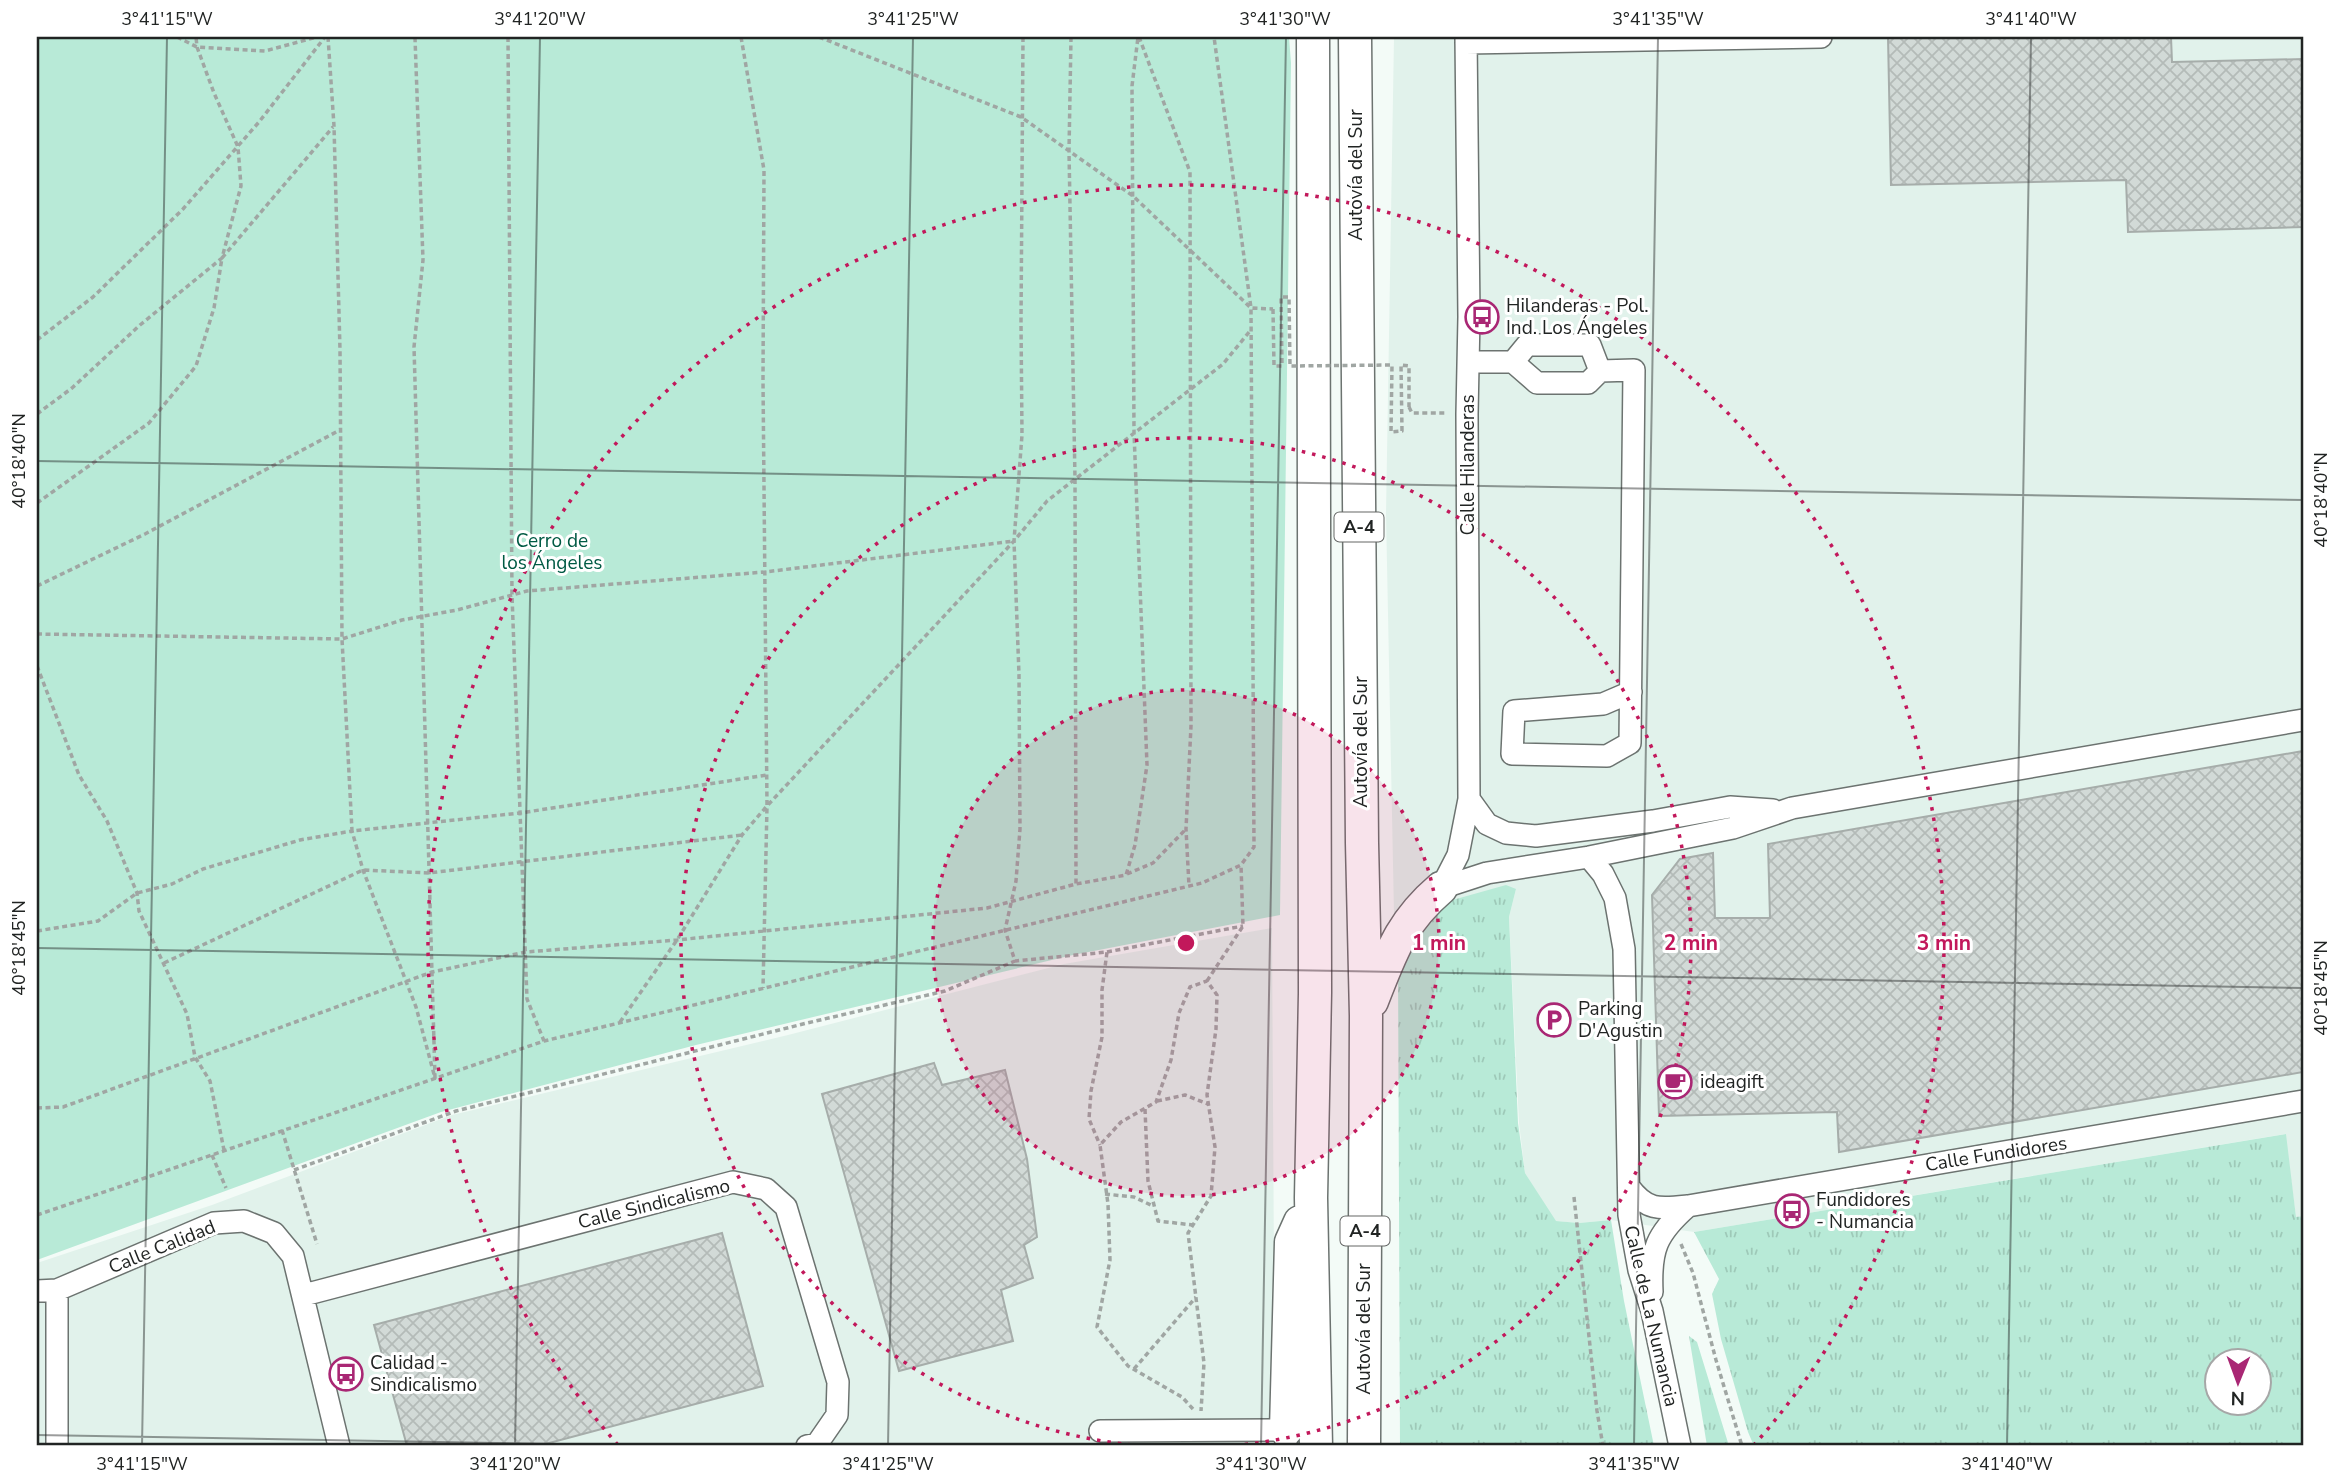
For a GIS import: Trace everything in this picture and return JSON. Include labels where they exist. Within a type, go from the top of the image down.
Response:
[{"type":"highway","points":[[1305,37],[1313,90]]},
{"type":"highway","name":"A-4","points":[[1313,37],[1315,993],[1311,1198],[1316,1446]]},
{"type":"highway","name":"Autovía del Sur","points":[[1355,37],[1366,1016],[1364,1446]]},
{"type":"highway","points":[[1366,1016],[1397,938],[1420,906],[1441,888]]},
{"type":"highway","points":[[1286,1438],[1291,1242],[1311,1198]]},
{"type":"street","points":[[1466,40],[1821,37]]},
{"type":"street","name":"Calle Hilanderas","points":[[1441,888],[1458,855],[1469,799],[1466,40]]},
{"type":"street","points":[[1513,362],[1527,345],[1590,345],[1600,371]]},
{"type":"street","points":[[1469,362],[1513,362],[1536,383],[1588,383],[1600,371],[1634,370],[1631,692],[1630,743],[1607,756],[1512,754],[1514,711],[1603,704],[1631,692]]},
{"type":"street","points":[[1441,888],[1487,873],[1589,857],[1733,828],[1782,810],[2303,720]]},
{"type":"street","points":[[1469,799],[1487,824],[1506,833],[1536,836],[1653,821],[1730,807],[1782,810]]},
{"type":"street","points":[[1589,857],[1588,834],[1594,827]]},
{"type":"street","name":"Calle de La Numancia","points":[[1589,857],[1603,874],[1615,898],[1624,949],[1629,1215],[1680,1446]]},
{"type":"street","name":"Calle Fundidores","points":[[1629,1187],[1638,1199],[1652,1207],[1688,1206],[2303,1101]]},
{"type":"street","name":"Calle Sindicalismo","points":[[304,1295],[733,1182],[766,1189],[786,1207],[838,1382],[837,1415],[817,1444],[807,1446]]},
{"type":"street","points":[[1652,1311],[1651,1268],[1655,1246],[1667,1227],[1688,1206]]},
{"type":"street","name":"Calle Calidad","points":[[47,1291],[215,1223],[244,1221],[274,1233],[293,1256],[339,1446]]},
{"type":"street","points":[[47,1291],[57,1446]]},
{"type":"street","points":[[1100,1431],[1286,1438]]},
{"type":"path","points":[[177,37],[197,47],[265,51],[317,37]]},
{"type":"path","points":[[37,503],[149,423],[196,366],[214,308],[222,258],[241,186],[238,146],[214,93],[197,47],[196,37]]},
{"type":"path","points":[[326,37],[334,126],[341,430],[342,639],[352,831],[363,870],[416,1007],[435,1078]]},
{"type":"path","points":[[37,341],[93,297],[183,209],[326,37]]},
{"type":"path","points":[[391,37],[421,37]]},
{"type":"path","points":[[508,37],[512,595],[527,999],[544,1041]]},
{"type":"path","points":[[741,37],[765,170],[767,806],[763,988]]},
{"type":"path","points":[[819,37],[1021,117],[1133,196],[1251,308],[1273,309],[1274,366],[1282,366],[1281,297],[1289,298],[1290,366],[1392,365],[1391,432],[1402,431],[1401,365],[1409,366],[1409,407],[1412,413],[1467,414]]},
{"type":"path","points":[[1015,961],[1005,930],[1016,881],[1020,829],[1019,676],[1014,541],[1023,435],[1023,37]]},
{"type":"path","points":[[1071,37],[1069,151],[1075,479],[1076,884]]},
{"type":"path","points":[[1126,875],[1135,845],[1147,765],[1134,432],[1132,86],[1138,37]]},
{"type":"path","points":[[1138,37],[1189,172],[1192,388],[1191,726],[1186,829],[1189,886]]},
{"type":"path","points":[[37,1215],[544,1041],[1202,883],[1241,865],[1254,847],[1251,308],[1214,37]]},
{"type":"path","points":[[415,38],[423,260],[415,347],[435,1078]]},
{"type":"path","points":[[37,414],[72,388],[140,325],[222,258],[334,126]]},
{"type":"path","points":[[620,1022],[677,940],[742,835],[767,806],[1014,541],[1047,501],[1223,364],[1251,330]]},
{"type":"path","points":[[37,586],[145,534],[341,430]]},
{"type":"path","points":[[37,634],[342,639],[527,591],[765,572],[1014,541]]},
{"type":"path","points":[[37,666],[79,775],[107,821],[137,893],[139,911],[187,1014],[195,1057],[210,1081],[224,1150]]},
{"type":"path","points":[[37,931],[98,921],[137,893],[172,884],[203,869],[300,840],[352,831],[520,813],[767,775]]},
{"type":"path","points":[[37,1108],[63,1107],[432,972],[526,952],[764,932],[987,908],[1076,884],[1126,875],[1153,863],[1186,829]]},
{"type":"path","points":[[164,963],[363,870],[429,873],[742,835]]},
{"type":"path","points":[[1156,1102],[1171,1060],[1179,1013],[1189,987],[1207,981],[1243,926],[1241,865]]},
{"type":"path","points":[[294,1170],[456,1111],[945,990],[1015,961],[1107,952],[1243,926]]},
{"type":"path","points":[[1107,952],[1102,990],[1102,1037],[1091,1091],[1089,1119],[1100,1145],[1110,1260],[1097,1327],[1134,1370],[1182,1397],[1201,1417],[1204,1363],[1188,1233],[1211,1196],[1215,1147],[1207,1095],[1216,1029],[1217,995],[1207,981]]},
{"type":"path","points":[[1100,1145],[1121,1122],[1156,1102],[1185,1095],[1208,1104]]},
{"type":"path","points":[[1145,1108],[1148,1181],[1158,1221],[1193,1225]]},
{"type":"path","points":[[282,1130],[317,1244]]},
{"type":"path","points":[[212,1154],[226,1188]]},
{"type":"path","points":[[1105,1194],[1134,1197],[1155,1207]]},
{"type":"path","points":[[1574,1197],[1603,1446]]},
{"type":"path","points":[[1667,1227],[1683,1246],[1693,1273],[1742,1446]]},
{"type":"path","points":[[1134,1370],[1196,1297]]},
{"type":"shaded area","points":[[1394,37],[2303,37],[2303,1216],[2296,1217],[2285,1134],[1694,1232],[1611,1220],[1579,1223],[1555,1221],[1525,1173],[1519,1123],[1509,917],[1516,889],[1408,933],[1394,914],[1386,514]]},
{"type":"shaded area","points":[[1272,928],[1275,1446],[37,1446],[37,1263],[212,1205],[452,1115],[788,1035],[1064,964]]},
{"type":"green space","name":"Cerro de los Ángeles","points":[[37,37],[1289,37],[1291,63],[1280,915],[1073,955],[696,1045],[441,1112],[37,1260]]},
{"type":"green space","points":[[1506,885],[1516,889],[1509,917],[1518,1123],[1525,1173],[1556,1221],[1579,1223],[1611,1220],[1624,1301],[1654,1446],[1400,1446],[1400,950],[1449,901]]},
{"type":"green space","points":[[2286,1134],[2296,1217],[2303,1216],[2303,1446],[1754,1446],[1721,1339],[1712,1294],[1719,1279],[1694,1232]]},
{"type":"green space","points":[[1689,1336],[1697,1342],[1729,1446],[1707,1446]]},
{"type":"building","points":[[1888,37],[2171,37],[2172,62],[2303,59],[2303,227],[2128,232],[2126,180],[1891,185]]},
{"type":"building","points":[[2303,751],[2303,1072],[1839,1152],[1837,1112],[1659,1116],[1652,895],[1680,859],[1713,853],[1715,918],[1770,918],[1768,844]]},
{"type":"building","points":[[934,1063],[942,1085],[1005,1070],[1027,1159],[1037,1237],[1024,1245],[1033,1278],[1001,1290],[1013,1341],[899,1371],[822,1094]]},
{"type":"building","points":[[722,1233],[763,1386],[538,1446],[407,1446],[374,1325]]},
{"type":"place","name":"Hilanderas - Pol. Ind. Los Ángeles","points":[[1482,317]]},
{"type":"place","name":"Parking D'Agustin","points":[[1554,1020]]},
{"type":"place","name":"ideagift","points":[[1675,1082]]},
{"type":"place","name":"Fundidores - Numancia","points":[[1792,1211]]},
{"type":"place","name":"Calidad - Sindicalismo","points":[[346,1374]]}]
